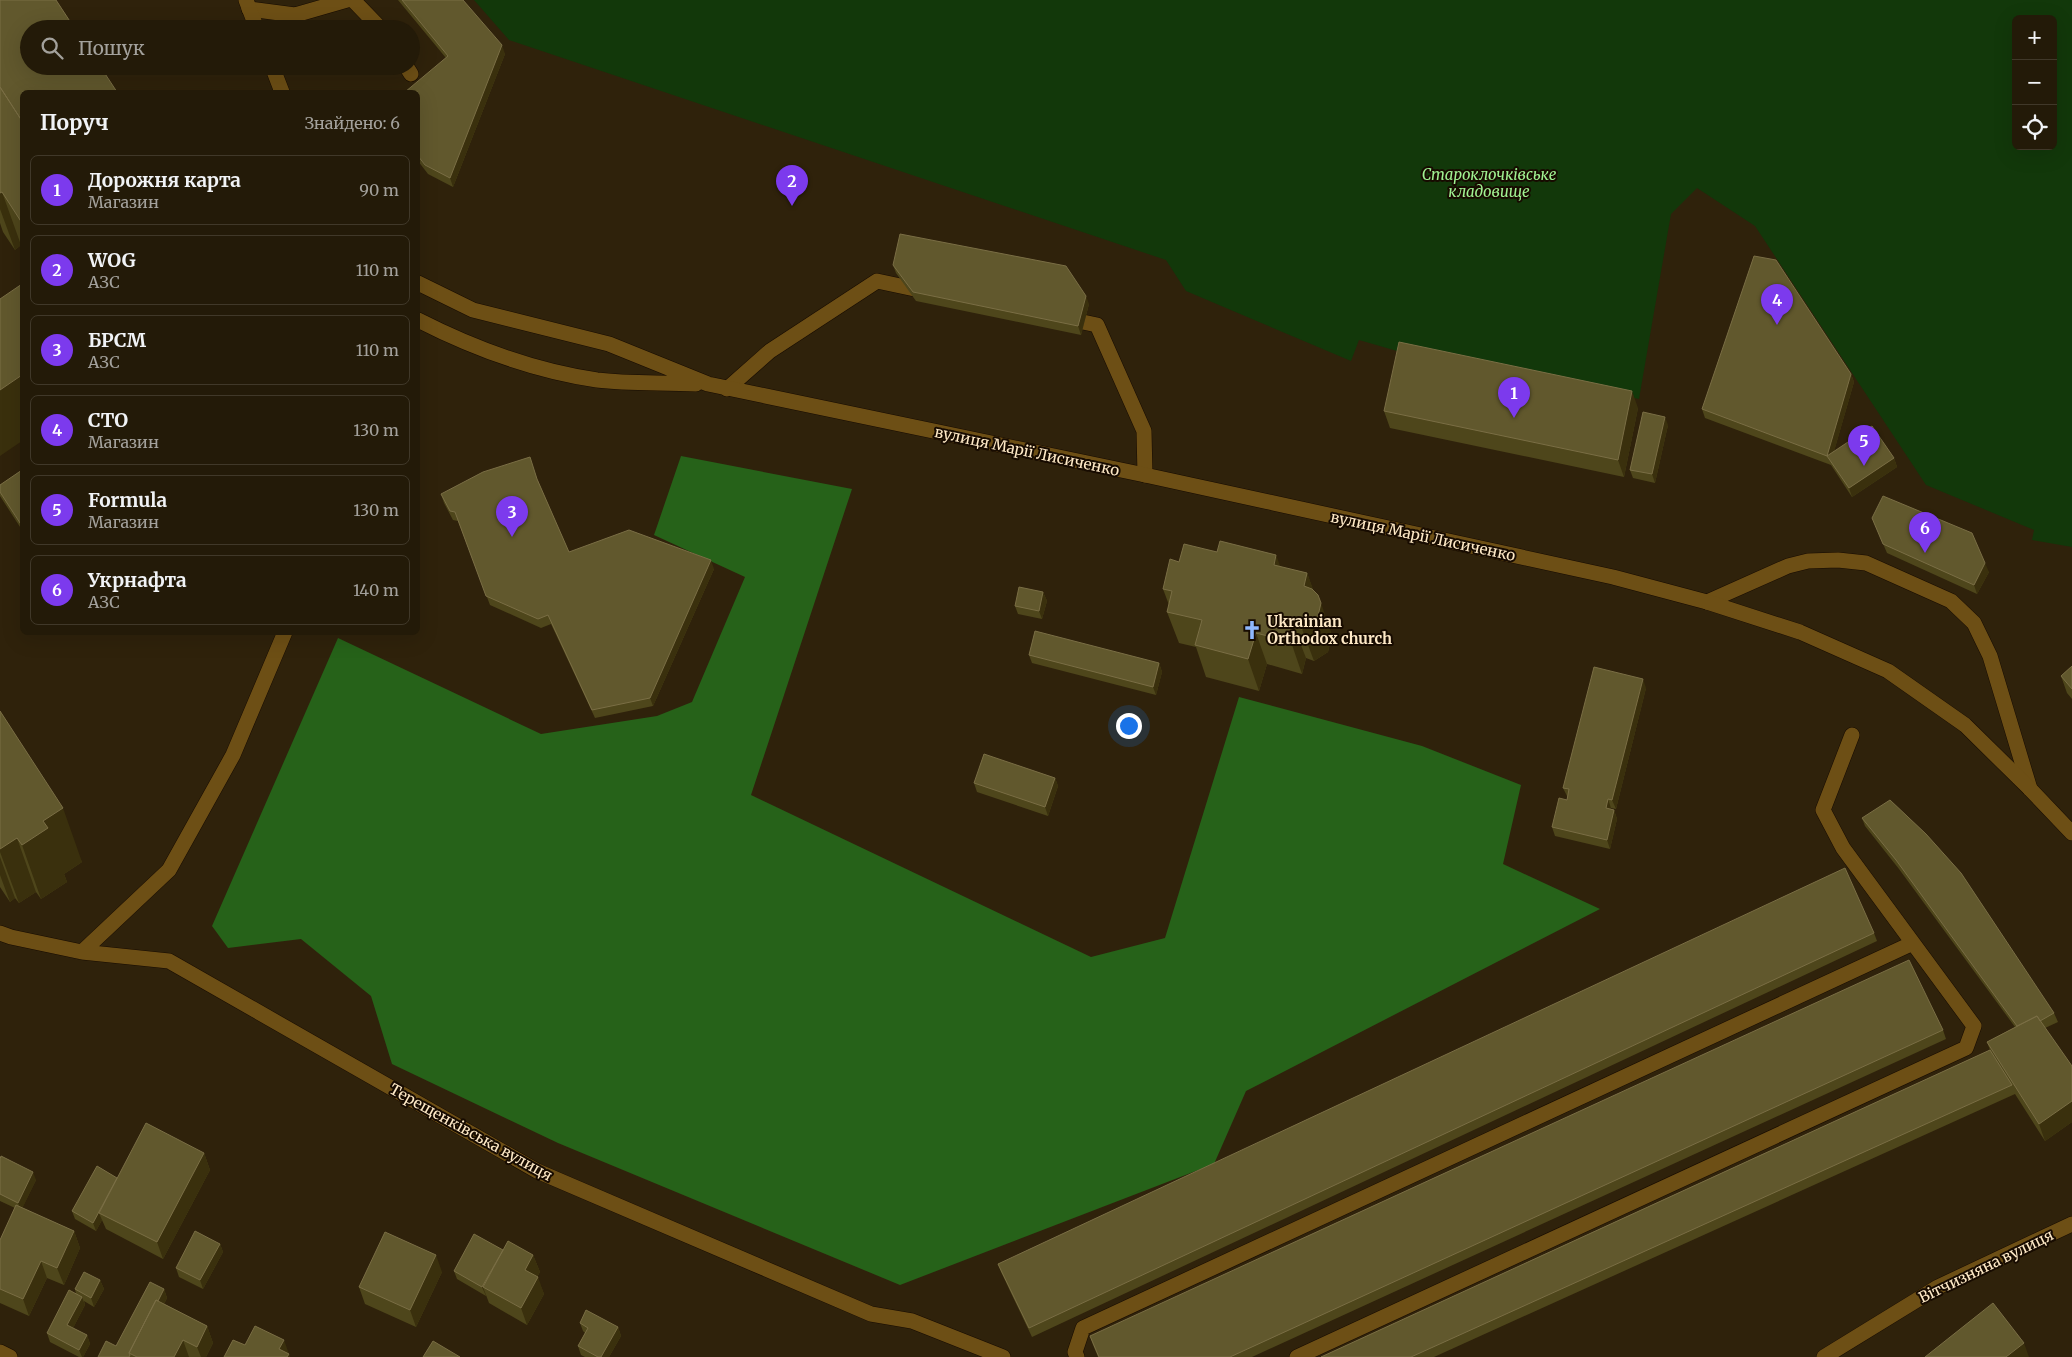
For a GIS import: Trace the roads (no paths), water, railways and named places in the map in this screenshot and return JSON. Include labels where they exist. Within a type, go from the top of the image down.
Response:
[{"type":"main road","points":[[248,4],[296,15],[347,0]]},
{"type":"main road","points":[[353,0],[372,20]]},
{"type":"main road","points":[[248,4],[254,20]]},
{"type":"main road","points":[[275,75],[281,90]]},
{"type":"main road","points":[[727,389],[770,351],[876,281],[934,292]]},
{"type":"main road","name":"вулиця Марії Лисиченко","points":[[420,284],[473,310],[536,328],[609,344],[708,384],[727,389],[1145,476],[1613,577],[1707,602],[1800,632],[1888,670],[1964,725],[2072,833]]},
{"type":"main road","points":[[1049,315],[1097,324],[1144,431],[1145,476]]},
{"type":"main road","name":"вулиця Марії Лисиченко","points":[[420,321],[444,334],[550,371],[598,380],[708,384]]},
{"type":"main road","points":[[1707,602],[1788,566],[1808,561],[1838,560],[1866,563],[1951,602],[1974,624],[1990,656],[2030,789]]},
{"type":"main road","points":[[82,952],[168,870],[233,755],[284,635]]},
{"type":"main road","points":[[1297,1357],[1966,1048],[1974,1026],[1843,848],[1823,810],[1852,735]]},
{"type":"main road","name":"Терещенківська вулиця","points":[[0,933],[82,952],[169,961],[537,1171],[871,1314],[912,1321],[1003,1357]]},
{"type":"main road","points":[[1077,1357],[1075,1352],[1083,1328],[1913,943]]},
{"type":"main road","name":"Вітчизняна вулиця","points":[[1824,1357],[1938,1287],[2072,1224]]},
{"type":"main road","points":[[0,1352],[10,1357]]},
{"type":"place","name":"WOG","points":[[792,206]]},
{"type":"place","name":"СТО","points":[[1777,325]]},
{"type":"place","name":"Дорожня карта","points":[[1514,418]]},
{"type":"place","name":"Formula","points":[[1864,466]]},
{"type":"place","name":"БРСМ","points":[[512,537]]},
{"type":"place","name":"Укрнафта","points":[[1925,553]]},
{"type":"place","name":"Ukrainian Orthodox church","points":[[1252,630]]},
{"type":"park label","name":"Староклочківське кладовище","points":[[1489,182]]}]
